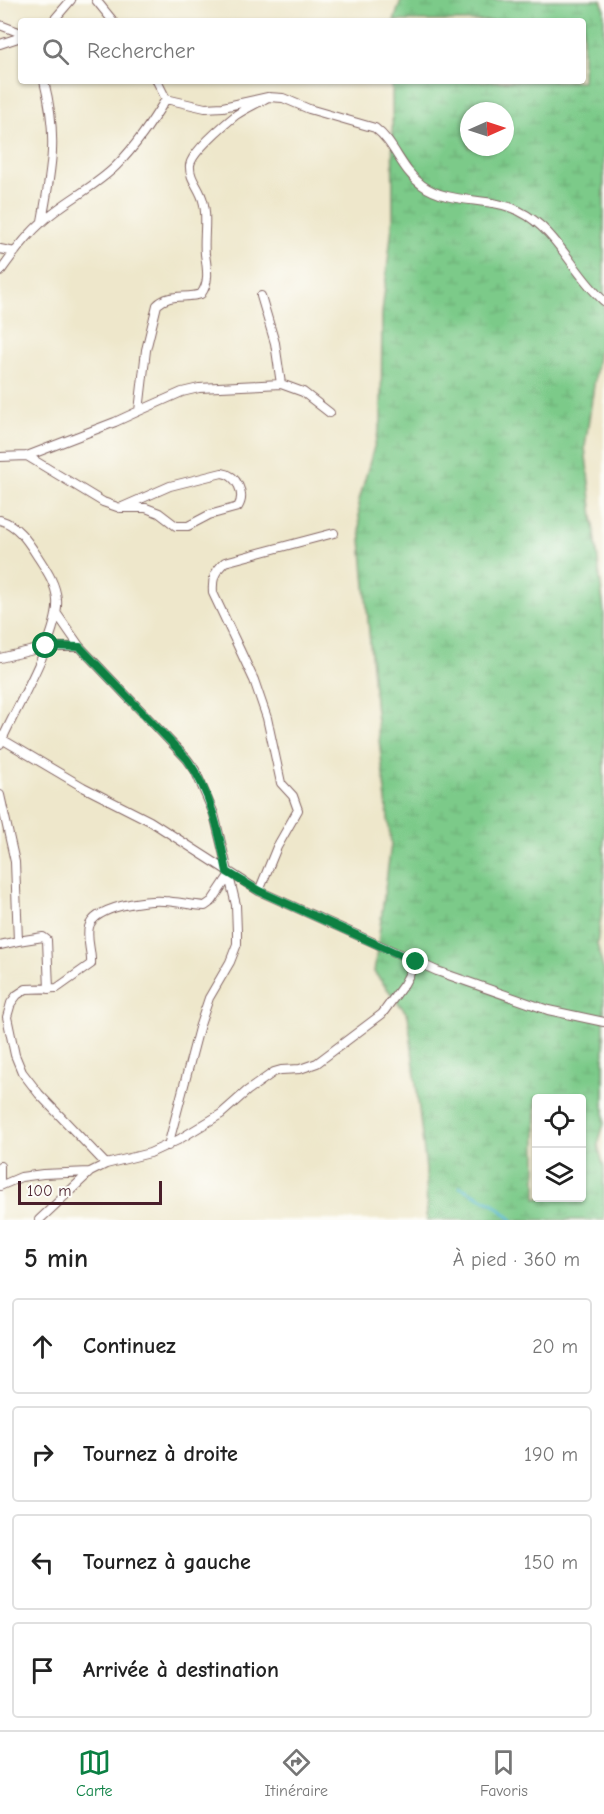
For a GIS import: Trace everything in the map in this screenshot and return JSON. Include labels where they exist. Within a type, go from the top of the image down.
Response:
[{"type":"street","points":[[56,18],[71,0]]},
{"type":"street","points":[[96,0],[111,18]]},
{"type":"street","points":[[0,25],[18,34]]},
{"type":"street","points":[[0,44],[18,36]]},
{"type":"street","points":[[42,221],[54,140],[52,114],[45,84]]},
{"type":"street","points":[[158,84],[166,99]]},
{"type":"street","points":[[166,99],[205,108],[223,107],[268,97],[283,98],[309,109],[375,128],[384,134],[419,183],[433,192],[508,207],[520,211],[544,228],[563,249],[591,290],[604,301]]},
{"type":"street","points":[[139,411],[146,350],[157,305],[170,297],[201,294],[208,282],[204,245],[205,215],[201,196],[190,170],[191,162],[197,153],[231,120],[268,97]]},
{"type":"street","points":[[0,272],[42,221],[116,166],[146,131],[166,99]]},
{"type":"street","points":[[0,249],[15,252]]},
{"type":"street","points":[[261,296],[275,344],[281,384]]},
{"type":"street","points":[[0,457],[27,456],[115,422],[182,392],[200,388],[281,384],[303,392],[330,413]]},
{"type":"street","points":[[27,456],[103,502],[120,508],[146,508],[159,513],[176,526],[183,527],[209,515],[238,507],[241,499],[235,478],[222,473],[170,486],[120,508]]},
{"type":"street","points":[[0,520],[14,526],[29,544],[49,575],[57,597],[57,614],[46,646],[1,740],[82,787],[150,821],[228,874],[259,891],[437,971],[548,1011],[604,1022]]},
{"type":"street","points":[[259,891],[277,847],[298,810],[292,796],[281,783],[267,718],[254,680],[213,593],[212,580],[216,570],[225,562],[334,533]]},
{"type":"street","points":[[57,614],[80,647],[195,770],[214,814],[238,916],[237,944],[230,962],[209,998],[168,1146]]},
{"type":"street","points":[[0,658],[46,646],[80,647]]},
{"type":"street","points":[[0,795],[15,862],[18,941]]},
{"type":"street","points":[[106,1164],[39,1094],[22,1072],[15,1055],[7,1017],[11,1003],[26,989],[57,988],[91,964],[88,928],[99,915],[138,902],[163,900],[205,906],[212,901],[228,874]]},
{"type":"street","points":[[0,945],[44,937],[47,940],[49,990]]},
{"type":"street","points":[[39,1220],[90,1172],[106,1164],[168,1146],[221,1114],[247,1091],[274,1072],[300,1070],[316,1063],[382,1014],[404,984],[416,962]]},
{"type":"street","points":[[0,1166],[0,1186],[21,1177],[90,1172]]},
{"type":"green space","points":[[401,0],[601,0],[604,8],[604,316],[585,447],[604,612],[604,897],[597,944],[604,972],[604,1123],[598,1145],[604,1168],[604,1220],[427,1220],[426,1170],[408,1015],[374,972],[391,844],[376,713],[358,504],[381,422],[382,313],[393,218],[392,84],[586,84],[586,18],[395,18]]},
{"type":"waterway","points":[[460,1187],[494,1204],[512,1220]]},
{"type":"route","points":[[46,646],[80,647],[187,759],[195,770],[214,814],[227,872],[259,891],[416,962]]}]
